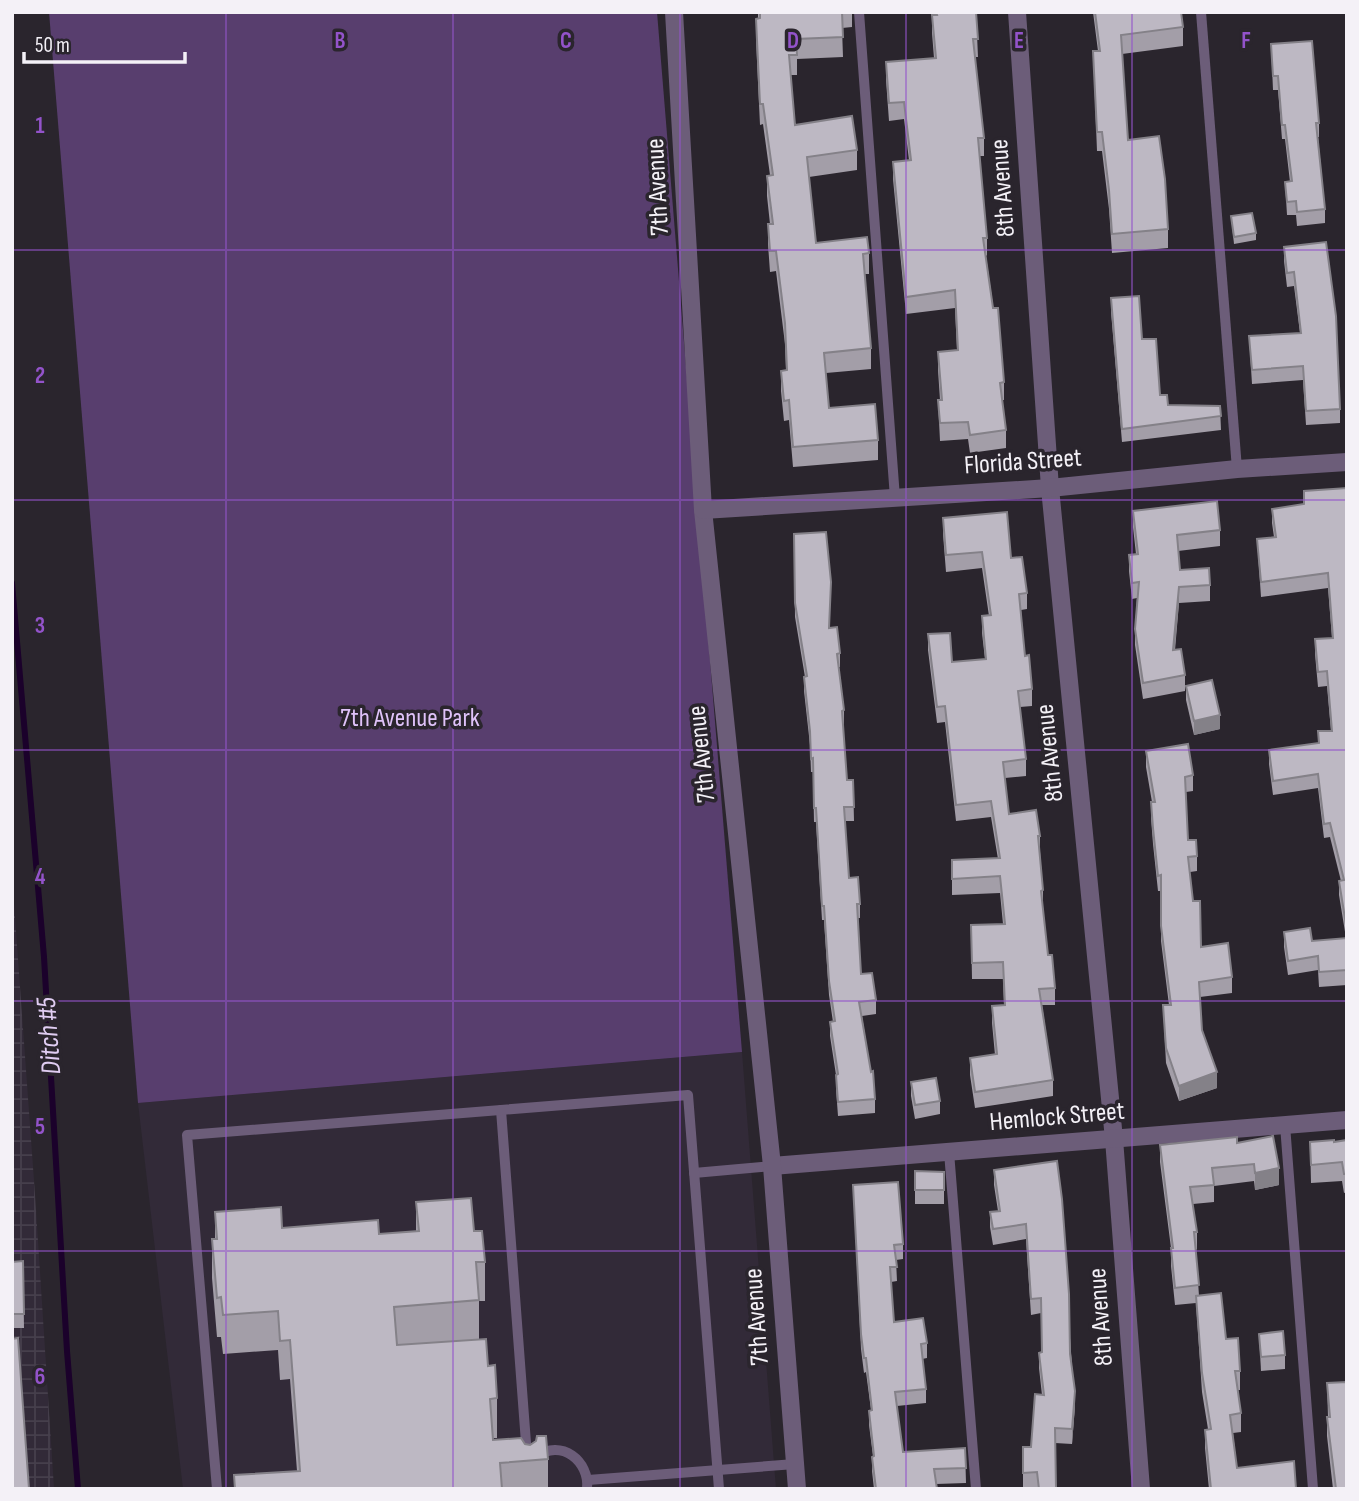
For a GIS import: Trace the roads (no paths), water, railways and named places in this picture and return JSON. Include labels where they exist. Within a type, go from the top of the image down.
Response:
[{"type":"street","name":"7th Avenue","points":[[674,12],[703,510],[772,1166],[797,1489]]},
{"type":"street","name":"8th Avenue","points":[[1017,12],[1051,488],[1114,1139],[1141,1489]]},
{"type":"street","name":"Florida Street","points":[[703,510],[1051,488],[1237,469],[1347,462]]},
{"type":"street","name":"Hemlock Street","points":[[772,1166],[1347,1120]]},
{"type":"lane","points":[[859,12],[895,498]]},
{"type":"lane","points":[[1201,12],[1237,469]]},
{"type":"lane","points":[[217,1489],[187,1135],[688,1095],[719,1489]]},
{"type":"lane","points":[[501,1110],[528,1466],[541,1453],[553,1450],[566,1452],[577,1458],[584,1468],[587,1484],[795,1464]]},
{"type":"lane","points":[[1285,1125],[1313,1489]]},
{"type":"lane","points":[[949,1152],[976,1489]]},
{"type":"lane","points":[[694,1173],[772,1166]]},
{"type":"waterway","name":"Ditch #5","points":[[12,583],[44,957],[67,1351],[78,1489]]},
{"type":"park label","name":"7th Avenue Park","points":[[410,718]]}]
